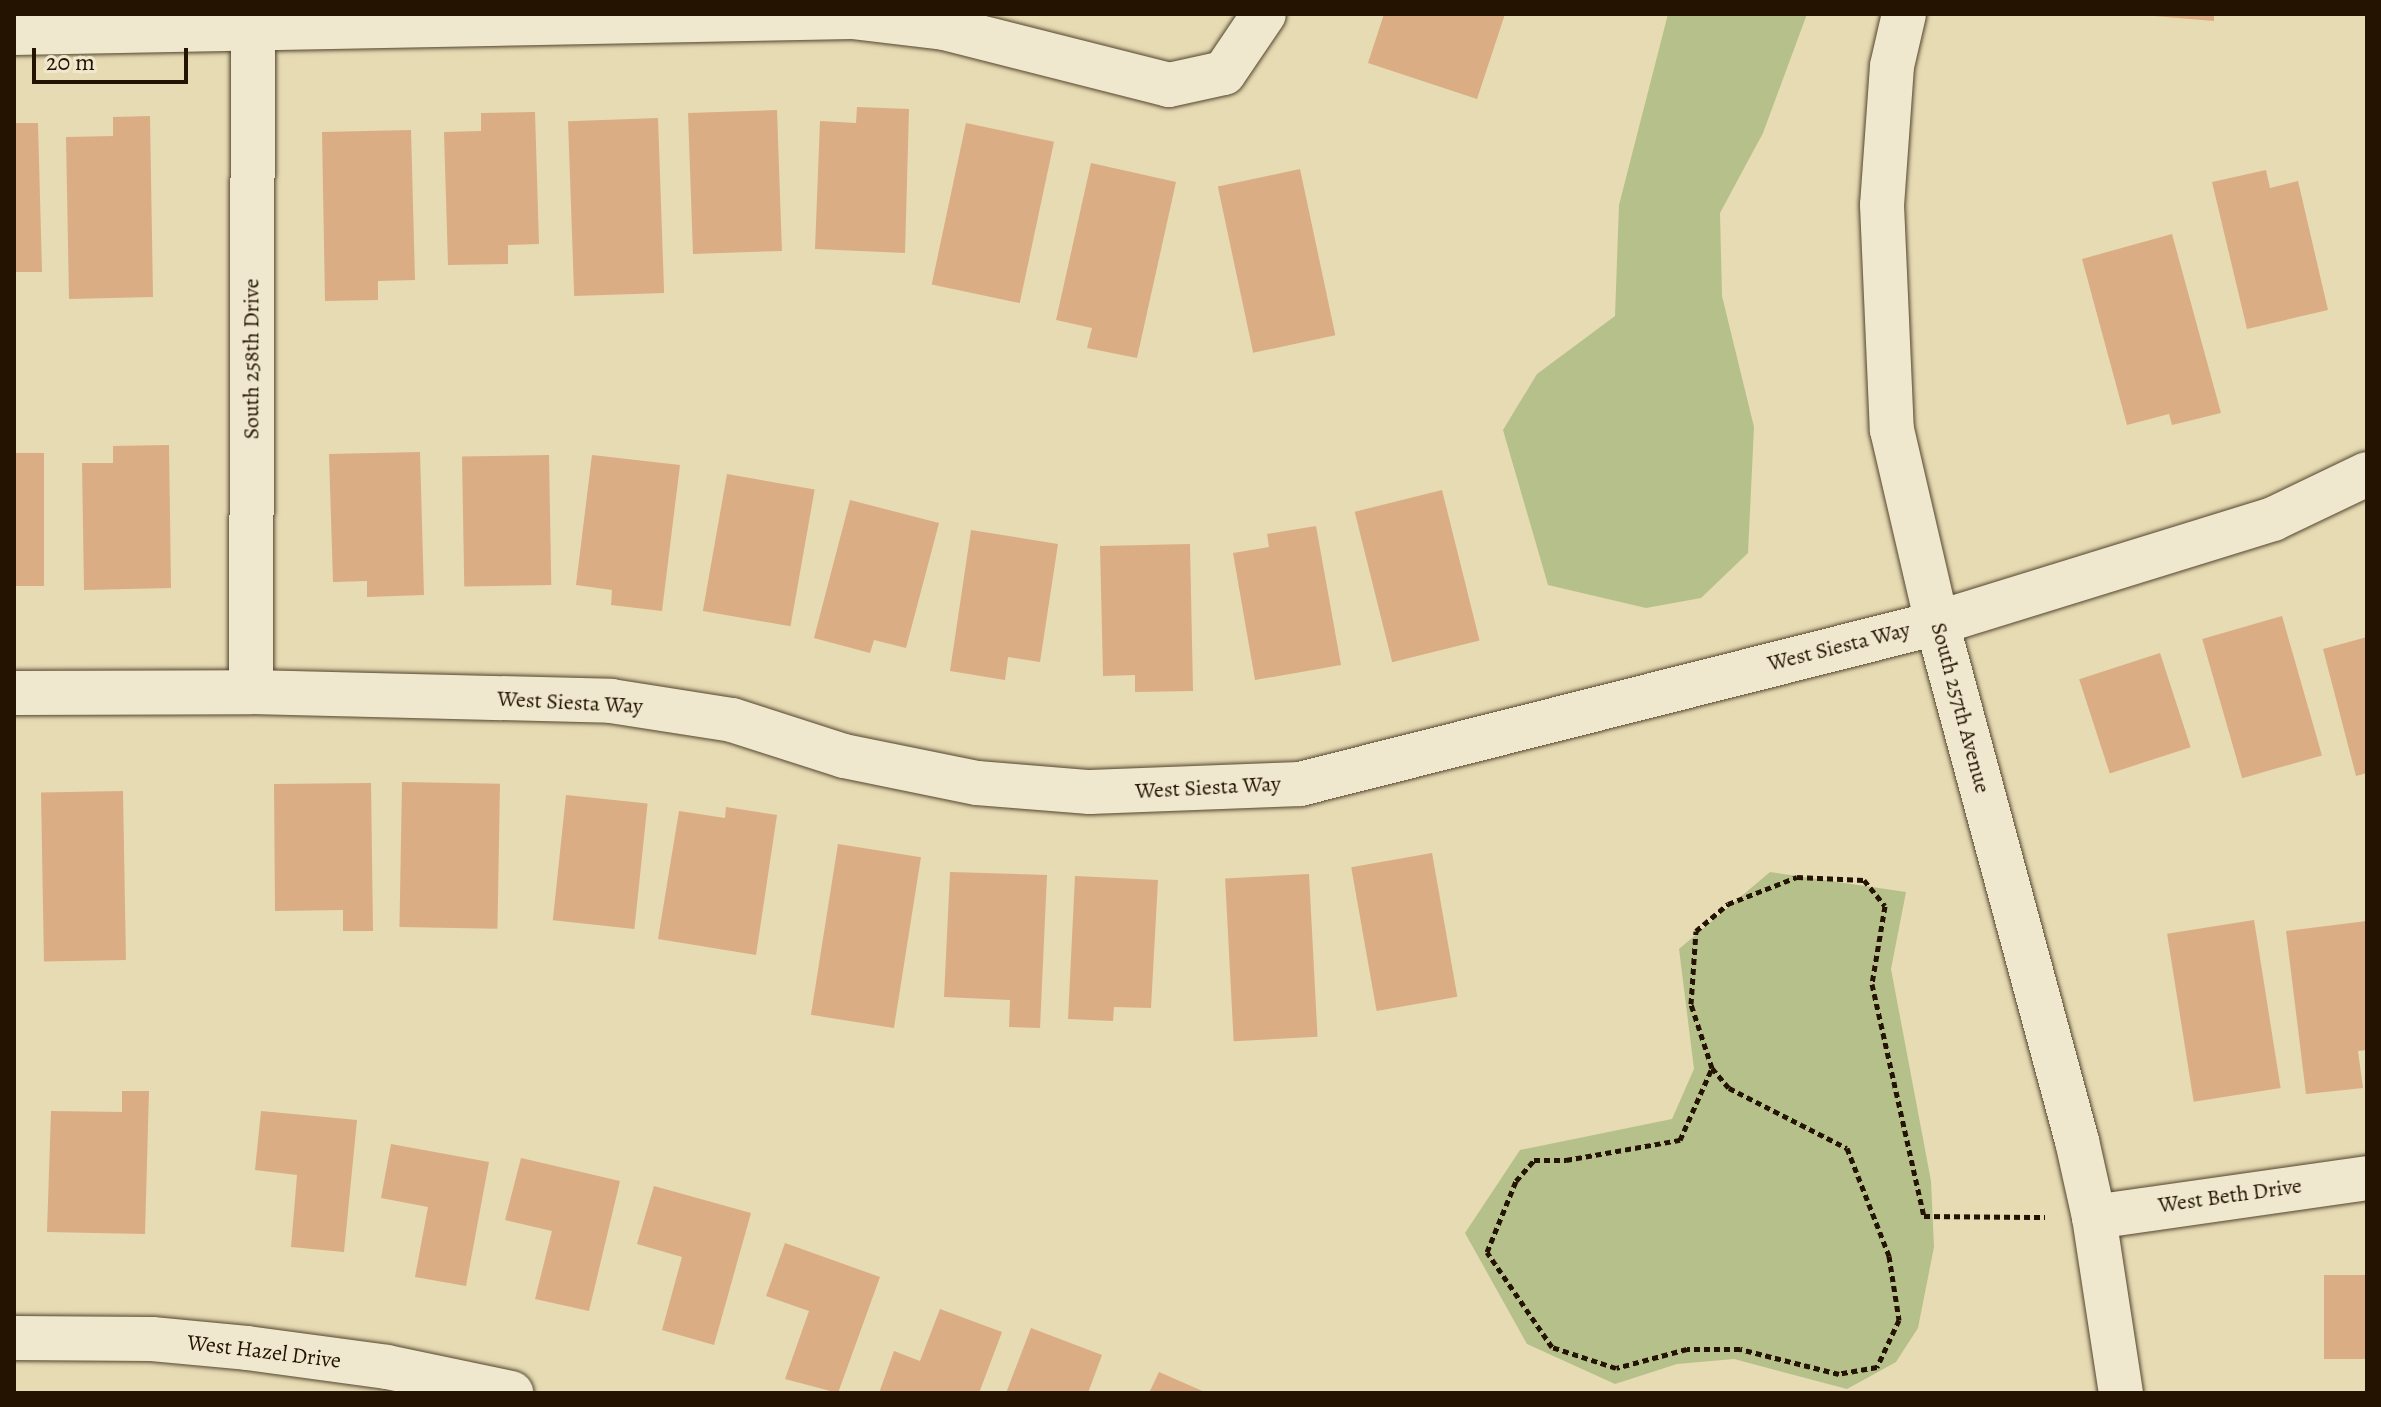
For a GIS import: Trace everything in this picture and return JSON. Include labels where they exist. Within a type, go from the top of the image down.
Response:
[{"type":"street","points":[[14,33],[852,17],[944,28],[1169,85],[1224,73],[1264,14]]},
{"type":"street","name":"South 257th Avenue","points":[[1904,14],[1892,66],[1882,205],[1884,325],[1892,430],[1937,623],[2094,1217],[2121,1393]]},
{"type":"street","name":"South 258th Drive","points":[[251,692],[253,27]]},
{"type":"street","name":"West Siesta Way","points":[[14,693],[251,692],[611,701],[732,720],[844,756],[977,783],[1090,792],[1300,784],[1937,623],[2273,519],[2367,474]]},
{"type":"street","name":"West Beth Drive","points":[[2094,1217],[2367,1178]]},
{"type":"street","name":"West Hazel Drive","points":[[14,1338],[152,1339],[247,1348],[387,1367],[511,1393]]},
{"type":"path","points":[[1712,1068],[1680,1140],[1566,1160],[1534,1160],[1516,1181],[1487,1252],[1552,1347],[1616,1368],[1687,1349],[1740,1349],[1839,1374],[1877,1367],[1899,1320],[1889,1256],[1847,1148],[1729,1088],[1712,1068],[1691,1004],[1696,931],[1728,904],[1797,877],[1864,880],[1885,906],[1872,984],[1924,1216],[2094,1217]]},
{"type":"green space","points":[[1668,14],[1807,14],[1763,133],[1720,213],[1722,296],[1754,427],[1748,553],[1701,598],[1646,608],[1548,585],[1503,430],[1537,374],[1615,316],[1619,205]]},
{"type":"green space","points":[[1770,872],[1906,892],[1891,969],[1931,1181],[1934,1247],[1918,1328],[1896,1362],[1847,1389],[1734,1359],[1677,1364],[1615,1384],[1527,1344],[1465,1233],[1520,1150],[1672,1119],[1694,1069],[1679,949]]},
{"type":"building","points":[[1384,14],[1505,14],[1477,99],[1368,63]]},
{"type":"building","points":[[2130,14],[2214,14],[2214,21]]},
{"type":"building","points":[[857,107],[909,109],[905,253],[815,249],[820,121],[856,123]]},
{"type":"building","points":[[777,110],[782,251],[693,254],[688,113]]},
{"type":"building","points":[[535,112],[539,244],[508,245],[508,264],[448,265],[444,132],[481,131],[481,113]]},
{"type":"building","points":[[150,116],[153,297],[69,299],[66,137],[113,136],[113,117]]},
{"type":"building","points":[[658,118],[664,293],[574,296],[568,121]]},
{"type":"building","points":[[14,123],[38,123],[42,272],[14,272]]},
{"type":"building","points":[[966,123],[1054,142],[1020,303],[932,284]]},
{"type":"building","points":[[411,130],[415,280],[378,281],[378,300],[325,301],[322,132]]},
{"type":"building","points":[[1091,163],[1176,182],[1137,358],[1087,348],[1092,328],[1056,320]]},
{"type":"building","points":[[1300,169],[1335,335],[1253,353],[1218,186]]},
{"type":"building","points":[[2266,170],[2270,188],[2298,181],[2328,310],[2247,329],[2212,182]]},
{"type":"building","points":[[2172,234],[2221,413],[2172,425],[2169,414],[2127,425],[2082,259]]},
{"type":"building","points":[[169,445],[171,588],[84,590],[82,463],[113,463],[113,446]]},
{"type":"building","points":[[420,452],[424,595],[367,597],[367,581],[333,582],[329,454]]},
{"type":"building","points":[[14,453],[44,453],[44,586],[14,586]]},
{"type":"building","points":[[549,455],[551,585],[464,586],[462,457]]},
{"type":"building","points":[[592,455],[680,465],[662,611],[611,605],[612,590],[576,585]]},
{"type":"building","points":[[727,474],[815,489],[791,626],[703,611]]},
{"type":"building","points":[[1442,490],[1479,640],[1392,662],[1355,512]]},
{"type":"building","points":[[850,500],[939,523],[906,648],[874,640],[870,653],[814,638]]},
{"type":"building","points":[[1316,526],[1341,665],[1255,680],[1233,553],[1269,547],[1267,534]]},
{"type":"building","points":[[971,530],[1058,544],[1040,662],[1008,657],[1005,680],[950,671]]},
{"type":"building","points":[[1190,544],[1193,691],[1135,692],[1135,675],[1103,676],[1100,546]]},
{"type":"building","points":[[2282,616],[2322,755],[2242,778],[2202,639]]},
{"type":"building","points":[[2367,637],[2367,773],[2356,776],[2323,649]]},
{"type":"building","points":[[2160,653],[2191,747],[2110,773],[2079,679]]},
{"type":"building","points":[[402,782],[500,784],[497,929],[399,927]]},
{"type":"building","points":[[371,783],[373,931],[343,931],[343,910],[275,911],[274,784]]},
{"type":"building","points":[[123,791],[126,960],[44,961],[41,792]]},
{"type":"building","points":[[566,795],[648,804],[634,929],[553,920]]},
{"type":"building","points":[[726,807],[777,815],[756,955],[658,939],[679,811],[725,818]]},
{"type":"building","points":[[838,844],[921,857],[894,1028],[811,1015]]},
{"type":"building","points":[[1432,853],[1457,997],[1377,1011],[1351,867]]},
{"type":"building","points":[[950,872],[1047,875],[1040,1028],[1009,1027],[1010,1000],[944,997]]},
{"type":"building","points":[[1309,874],[1318,1037],[1234,1041],[1225,878]]},
{"type":"building","points":[[1075,876],[1158,880],[1151,1008],[1114,1007],[1113,1021],[1068,1019]]},
{"type":"building","points":[[2254,920],[2281,1088],[2194,1102],[2167,934]]},
{"type":"building","points":[[2367,921],[2367,1050],[2358,1051],[2363,1088],[2306,1094],[2286,931]]},
{"type":"building","points":[[122,1091],[149,1091],[145,1234],[47,1232],[51,1111],[122,1112]]},
{"type":"building","points":[[261,1111],[357,1120],[344,1252],[291,1247],[297,1175],[255,1170]]},
{"type":"building","points":[[391,1144],[489,1162],[466,1286],[415,1277],[428,1207],[381,1198]]},
{"type":"building","points":[[521,1158],[620,1181],[589,1311],[535,1299],[552,1231],[505,1220]]},
{"type":"building","points":[[654,1186],[751,1213],[714,1345],[662,1330],[682,1257],[637,1244]]},
{"type":"building","points":[[785,1243],[880,1277],[838,1393],[785,1379],[809,1311],[766,1296]]},
{"type":"building","points":[[2324,1275],[2367,1275],[2367,1359],[2324,1359]]},
{"type":"building","points":[[940,1309],[1002,1332],[979,1393],[879,1393],[894,1351],[920,1361]]},
{"type":"building","points":[[1031,1328],[1102,1355],[1088,1393],[1006,1393]]},
{"type":"building","points":[[1159,1372],[1207,1393],[1149,1393]]}]
